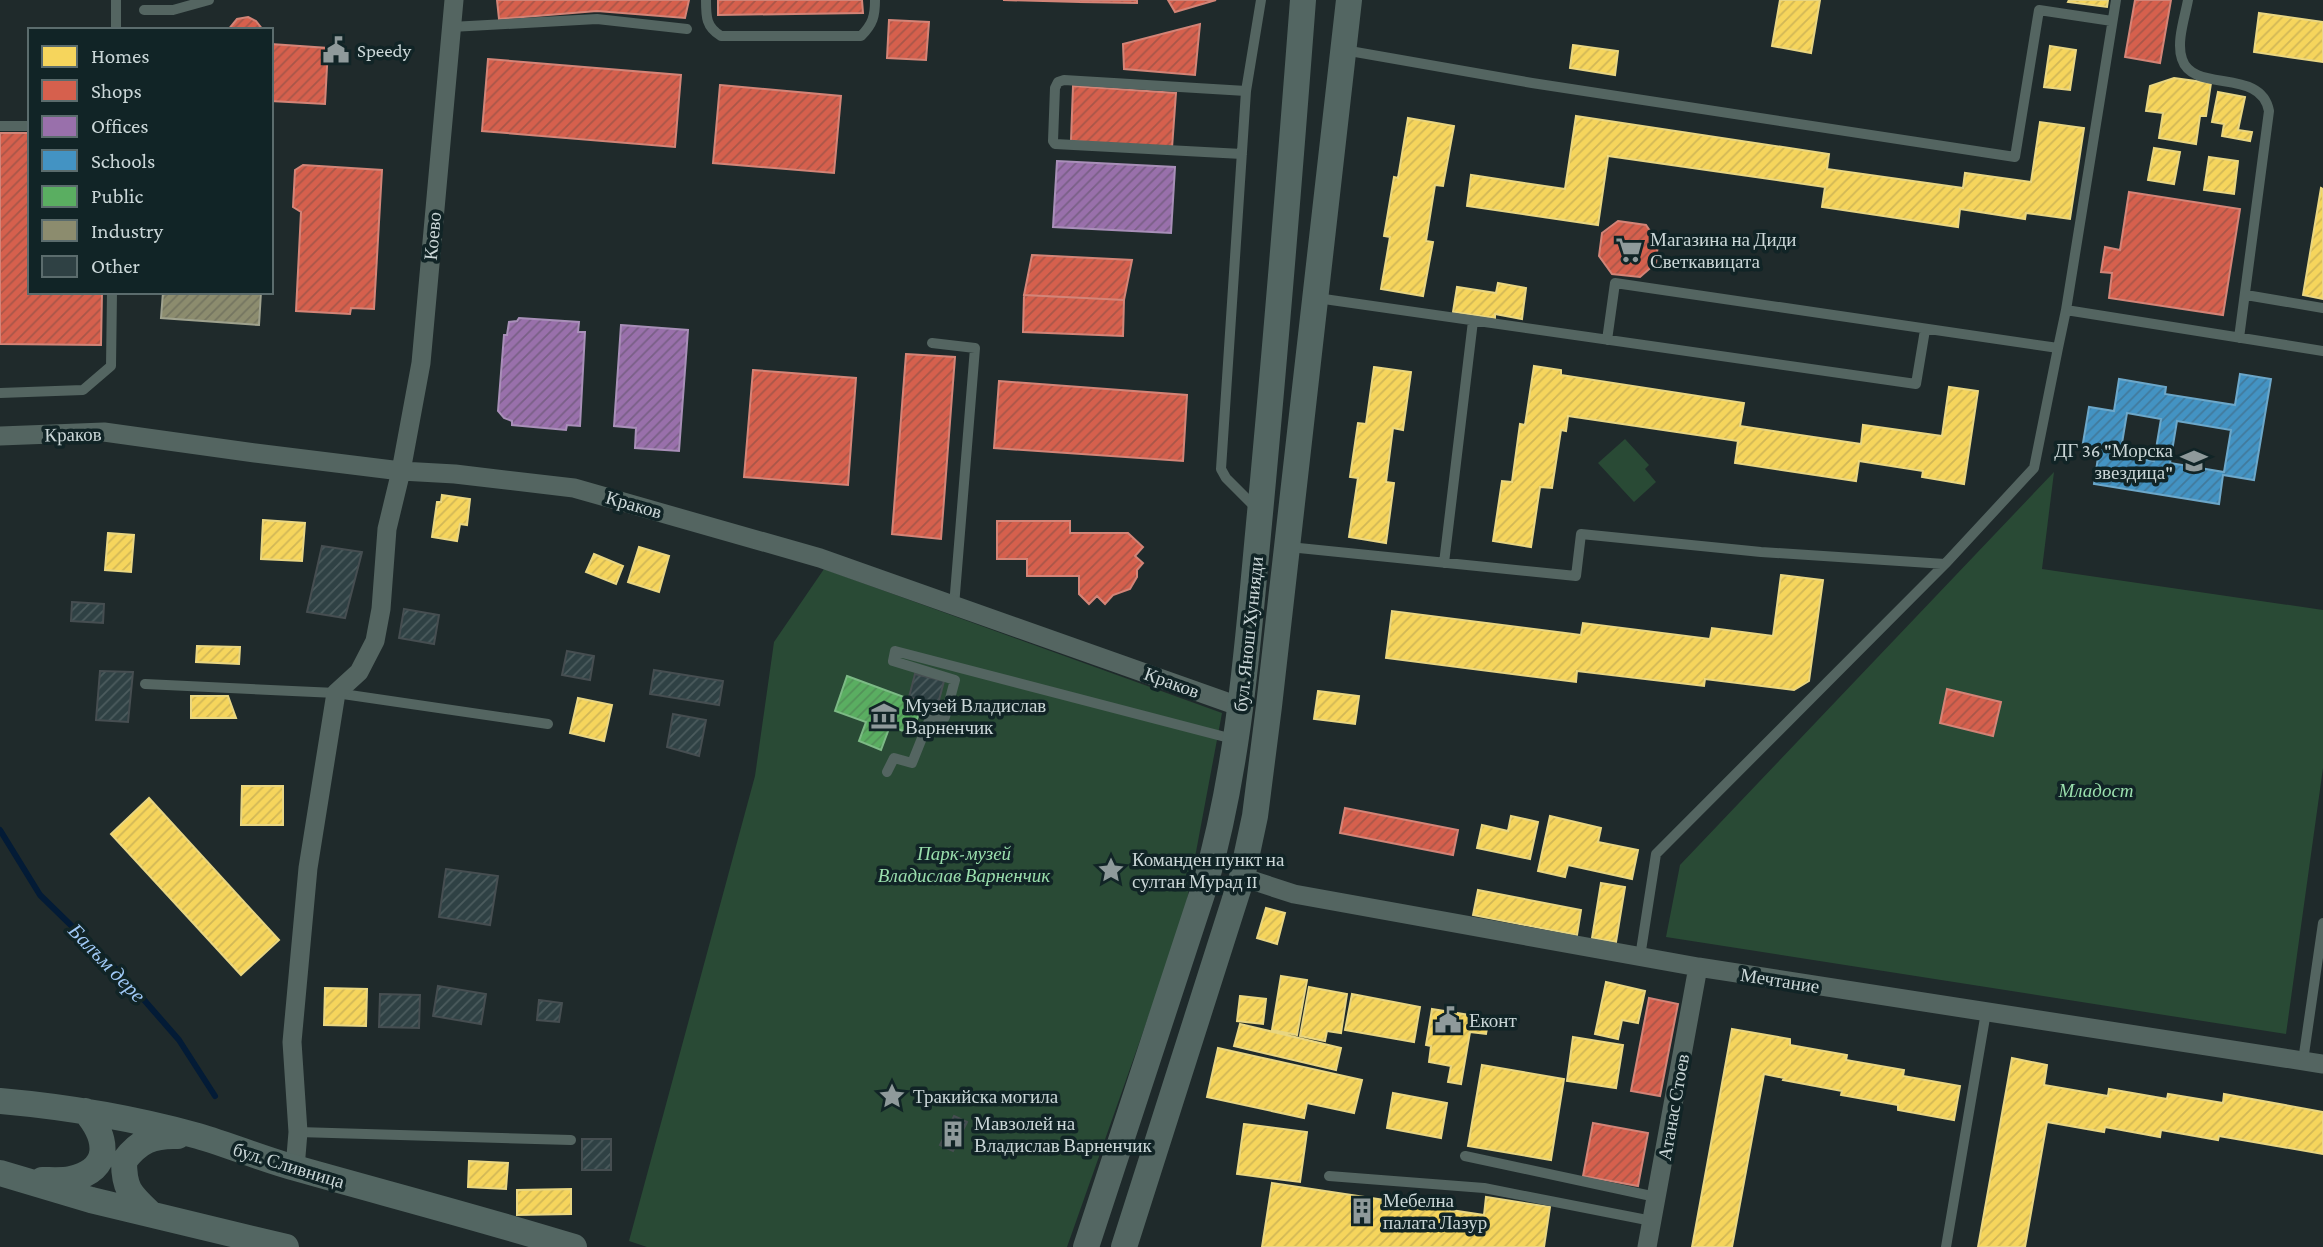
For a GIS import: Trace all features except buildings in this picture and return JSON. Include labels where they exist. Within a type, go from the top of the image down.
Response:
[{"type":"street","name":"Коево","points":[[336,693],[359,672],[375,641],[381,609],[387,529],[421,363],[454,0]]},
{"type":"street","name":"бул. Янош Хунияди","points":[[1086,1247],[1205,885],[1217,842],[1237,740],[1280,306],[1303,0]]},
{"type":"street","name":"бул. Янош Хунияди","points":[[1124,1247],[1242,877],[1255,816],[1349,0]]},
{"type":"street","name":"Краков","points":[[0,436],[104,432],[401,471],[455,474],[574,488],[820,558],[1241,707]]},
{"type":"street","points":[[295,1168],[298,1132],[292,1042],[308,868],[336,693]]},
{"type":"street","name":"Мечтание","points":[[1242,877],[1294,894],[1640,957],[2313,1063]]},
{"type":"street","name":"Атанас Стоев","points":[[1647,1247],[1698,967]]},
{"type":"street","name":"бул. Сливница","points":[[0,1101],[128,1118],[574,1247]]},
{"type":"street","points":[[26,1181],[70,1179],[96,1165],[100,1159],[103,1138],[97,1124],[85,1111]]},
{"type":"street","points":[[151,1213],[129,1194],[124,1178],[124,1161],[141,1141],[164,1136],[201,1137]]},
{"type":"street","points":[[0,1173],[91,1200],[286,1247]]},
{"type":"lane","points":[[116,0],[116,28]]},
{"type":"lane","points":[[144,10],[173,10],[209,0]]},
{"type":"lane","points":[[706,0],[706,19],[712,30],[721,36],[861,36],[871,27],[875,17],[875,0]]},
{"type":"lane","points":[[1260,512],[1226,478],[1221,469],[1246,91],[1261,0]]},
{"type":"lane","points":[[1640,957],[1656,854],[1945,565],[2034,468],[2066,310],[2116,0]]},
{"type":"lane","points":[[2188,0],[2180,49],[2183,64],[2194,74],[2258,91],[2269,111],[2239,338]]},
{"type":"lane","points":[[1343,50],[1532,83],[2015,157],[2040,5],[2112,22]]},
{"type":"lane","points":[[451,27],[597,19],[687,29]]},
{"type":"lane","points":[[1242,154],[1055,144],[1055,88],[1058,82],[1065,80],[1246,91]]},
{"type":"lane","points":[[0,126],[28,126]]},
{"type":"lane","points":[[1607,340],[1615,284],[2058,348]]},
{"type":"lane","points":[[0,393],[83,390],[111,366],[112,294]]},
{"type":"lane","points":[[2246,295],[2323,308]]},
{"type":"lane","points":[[1316,298],[1916,384],[1925,330]]},
{"type":"lane","points":[[2066,310],[2323,352]]},
{"type":"lane","points":[[1444,564],[1473,321]]},
{"type":"lane","points":[[932,343],[975,348],[954,606]]},
{"type":"lane","points":[[1286,547],[1576,576],[1581,534],[1761,552],[1945,565]]},
{"type":"lane","points":[[887,772],[894,758],[912,763],[930,718],[944,717],[955,680],[893,661],[895,651],[1237,740]]},
{"type":"lane","points":[[145,684],[336,693],[548,724]]},
{"type":"lane","points":[[2313,1063],[2323,923]]},
{"type":"lane","points":[[1946,1247],[1986,1012]]},
{"type":"lane","points":[[298,1132],[571,1140]]},
{"type":"lane","points":[[1465,1156],[1656,1197]]},
{"type":"lane","points":[[1329,1176],[1484,1188],[1652,1221]]},
{"type":"green space","points":[[1625,439],[1649,465],[1645,469],[1656,482],[1634,502],[1598,463]]},
{"type":"green space","name":"Младост","points":[[2054,472],[2042,569],[2323,610],[2323,768],[2286,1034],[1666,937],[1680,865]]},
{"type":"green space","name":"Парк-музей Владислав Варненчик","points":[[824,569],[1222,713],[1184,916],[1067,1247],[647,1247],[629,1241],[755,776],[774,642]]},
{"type":"waterway","name":"Балъм дере","points":[[0,830],[40,895],[124,977],[179,1040],[215,1096]]},
{"type":"place","name":"Speedy","points":[[336,50]]},
{"type":"place","name":"Магазина на Диди Светкавицата","points":[[1629,250]]},
{"type":"place","name":"ДГ 36 \"Морска звездица\"","points":[[2194,461]]},
{"type":"place","name":"Музей Владислав Варненчик","points":[[884,716]]},
{"type":"place","name":"Команден пункт на султан Мурад II","points":[[1111,870]]},
{"type":"place","name":"Еконт","points":[[1448,1020]]},
{"type":"place","name":"Тракийска могила","points":[[892,1096]]},
{"type":"place","name":"Мавзолей на Владислав Варненчик","points":[[953,1134]]},
{"type":"place","name":"Мебелна палата Лазур","points":[[1362,1211]]}]
